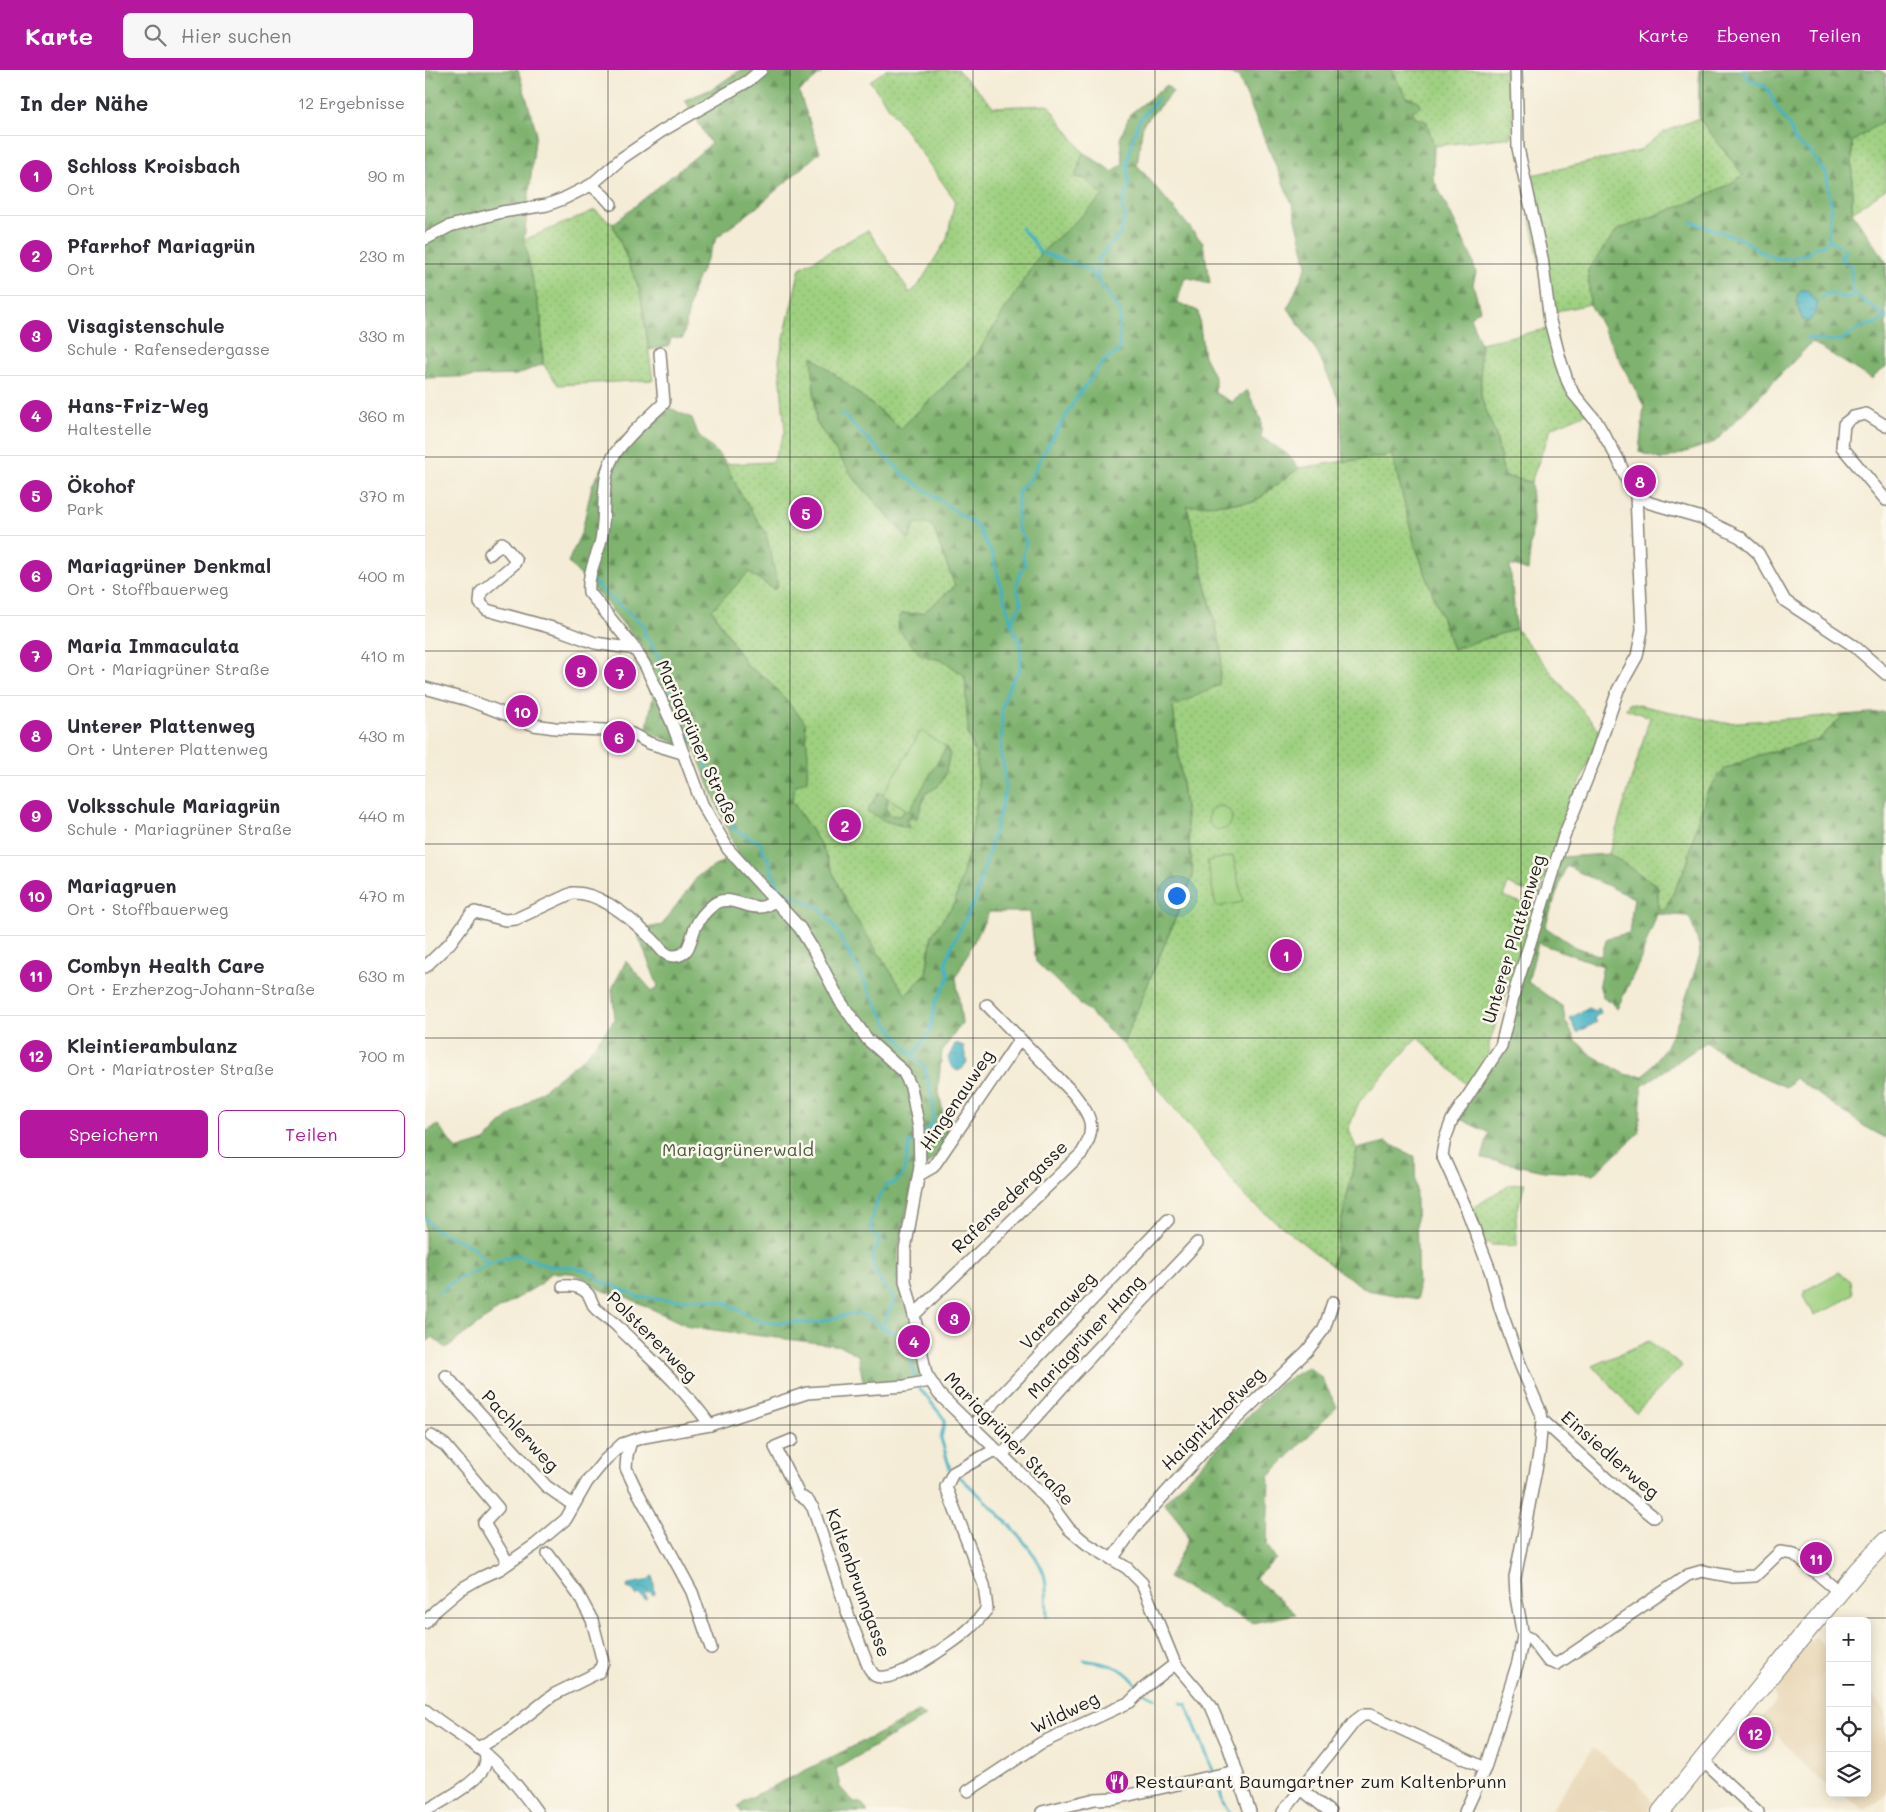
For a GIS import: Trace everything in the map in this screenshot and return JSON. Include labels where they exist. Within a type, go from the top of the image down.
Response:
[{"type":"main road","points":[[1661,1812],[1839,1592],[1886,1541]]},
{"type":"street","points":[[735,89],[749,70]]},
{"type":"street","points":[[425,239],[450,226],[502,212],[547,205],[591,185],[622,158],[662,131],[748,81],[761,70]]},
{"type":"street","name":"Unterer Plattenweg","points":[[1465,1812],[1485,1768],[1519,1662],[1523,1636],[1516,1597],[1515,1578],[1539,1454],[1542,1420],[1541,1413],[1520,1364],[1500,1308],[1491,1273],[1467,1210],[1442,1155],[1445,1139],[1452,1120],[1501,1046],[1515,990],[1563,836],[1594,761],[1617,690],[1637,656],[1642,630],[1636,495],[1596,421],[1573,393],[1560,359],[1550,322],[1542,258],[1518,148],[1516,70]]},
{"type":"street","points":[[591,185],[611,204]]},
{"type":"street","name":"Mariagrüner Straße","points":[[661,353],[665,403],[619,448],[610,462],[601,539],[588,584],[589,592],[635,649],[663,700],[702,804],[728,849],[800,928],[815,951],[840,1001],[868,1040],[903,1071],[911,1087],[919,1128],[920,1151],[919,1175],[908,1232],[905,1281],[925,1370],[922,1383],[939,1394],[1046,1498],[1069,1529],[1087,1544],[1137,1577],[1142,1583],[1175,1664],[1211,1706],[1229,1748],[1250,1812]]},
{"type":"street","points":[[1886,426],[1865,414],[1853,416],[1844,424],[1842,447],[1886,500]]},
{"type":"street","points":[[1636,495],[1650,502],[1699,517],[1740,537],[1758,553],[1785,601],[1854,646],[1886,674]]},
{"type":"street","name":"Mariagrüner Straße","points":[[490,554],[503,543],[516,560],[514,564],[481,592],[481,603],[487,610],[560,630],[595,643],[635,649]]},
{"type":"street","points":[[425,688],[468,700],[534,725],[633,734],[649,743],[683,753]]},
{"type":"street","points":[[427,962],[450,943],[471,914],[475,912],[505,920],[517,919],[572,893],[581,892],[590,895],[621,912],[646,933],[666,955],[674,957],[689,947],[696,925],[713,904],[727,900],[761,907],[775,901]]},
{"type":"street","name":"Rafensedergasse","points":[[914,1315],[1082,1153],[1091,1134],[1091,1122],[1085,1109],[1073,1093],[987,1006]]},
{"type":"street","name":"Hingenauweg","points":[[919,1175],[933,1167],[1020,1040]]},
{"type":"street","name":"Varenaweg","points":[[971,1426],[1168,1220]]},
{"type":"street","name":"Mariagrüner Hang","points":[[1000,1453],[1197,1243]]},
{"type":"street","name":"Polstererweg","points":[[563,1286],[580,1288],[588,1294],[595,1309],[610,1318],[696,1404],[710,1425]]},
{"type":"street","name":"Haignitzhofweg","points":[[1112,1559],[1135,1527],[1211,1442],[1307,1350],[1325,1329],[1333,1302]]},
{"type":"street","name":"Pachlerweg","points":[[446,1376],[546,1486],[573,1505]]},
{"type":"street","points":[[425,1623],[435,1611],[461,1589],[500,1569],[535,1545],[566,1519],[587,1482],[621,1444],[644,1437],[710,1425],[807,1393],[922,1383]]},
{"type":"street","name":"Einsiedlerweg","points":[[1542,1420],[1608,1480],[1654,1517]]},
{"type":"street","points":[[431,1436],[445,1445],[498,1508],[484,1522],[508,1563]]},
{"type":"street","name":"Kaltenbrunngasse","points":[[792,1440],[775,1447],[799,1495],[808,1501],[813,1508],[849,1617],[869,1668],[874,1675],[879,1677],[894,1675],[913,1668],[970,1629],[987,1609],[984,1584],[946,1487],[953,1473],[991,1452],[1000,1453]]},
{"type":"street","points":[[631,1441],[626,1468],[692,1592],[711,1648]]},
{"type":"street","points":[[1523,1636],[1531,1639],[1548,1661],[1557,1664],[1688,1574],[1702,1571],[1734,1577],[1755,1576],[1780,1552],[1793,1554],[1839,1592]]},
{"type":"street","points":[[482,1751],[553,1695],[599,1672],[602,1668],[603,1662],[592,1620],[578,1594],[548,1554]]},
{"type":"street","name":"Wildweg","points":[[968,1791],[1041,1743],[1130,1702],[1175,1664]]},
{"type":"street","points":[[425,1710],[482,1751],[519,1788],[537,1812]]},
{"type":"street","points":[[1283,1812],[1355,1721],[1363,1715],[1371,1715],[1485,1768]]},
{"type":"street","points":[[425,1811],[445,1800],[478,1776],[485,1767],[482,1751]]},
{"type":"street","points":[[1702,1760],[1758,1812]]},
{"type":"street","points":[[1042,1812],[1095,1799],[1116,1798],[1237,1771]]},
{"type":"street","points":[[1301,1789],[1330,1812]]},
{"type":"shaded area","points":[[1815,1636],[1826,1648],[1826,1783],[1815,1776],[1761,1718],[1776,1702],[1771,1684]]},
{"type":"shaded area","points":[[1871,1695],[1886,1711],[1886,1795],[1864,1810],[1846,1797],[1871,1797]]},
{"type":"shaded area","points":[[1593,1748],[1637,1782],[1654,1803],[1648,1812],[1550,1812]]},
{"type":"green space","points":[[425,70],[518,70],[536,130],[524,240],[541,318],[543,364],[516,375],[425,378]]},
{"type":"green space","points":[[740,70],[825,70],[799,92],[820,152],[757,207],[717,237],[693,289],[683,338],[671,338],[669,346],[649,350],[640,291],[613,224],[711,144],[685,100],[714,88]]},
{"type":"green space","points":[[886,70],[958,70],[994,107],[1048,105],[1083,152],[1075,177],[1086,179],[1103,196],[1040,254],[977,354],[901,428],[812,356],[816,422],[854,478],[909,540],[915,523],[932,525],[955,586],[923,613],[900,614],[921,655],[944,661],[965,675],[968,733],[976,755],[979,787],[974,828],[963,877],[955,902],[932,935],[926,973],[906,996],[847,905],[821,845],[792,801],[795,786],[767,679],[747,666],[712,609],[749,572],[774,590],[740,493],[725,464],[773,462],[785,432],[779,359],[800,268],[868,230],[910,293],[918,286],[947,239],[955,200],[870,81]],"holes":[[[921,731],[939,786],[926,793],[917,818],[906,819],[867,811],[879,792],[883,795]]]},
{"type":"green space","points":[[1207,70],[1392,70],[1406,97],[1419,101],[1420,107],[1412,111],[1416,118],[1426,121],[1434,146],[1433,178],[1471,256],[1476,273],[1473,284],[1480,310],[1470,317],[1480,343],[1481,397],[1496,436],[1504,476],[1531,482],[1533,520],[1528,571],[1510,565],[1516,629],[1453,649],[1415,545],[1392,455],[1343,462],[1340,403],[1318,353],[1288,308],[1307,265],[1293,206],[1238,76]]},
{"type":"green space","points":[[1392,70],[1516,70],[1511,137],[1434,146],[1426,121],[1416,118]]},
{"type":"green space","points":[[1699,70],[1879,70],[1886,74],[1886,114],[1883,121],[1852,142],[1852,212],[1886,262],[1886,367],[1871,379],[1812,342],[1715,442],[1662,460],[1639,452],[1644,406],[1590,304],[1588,270],[1617,230],[1691,202],[1728,185],[1743,175],[1699,118]],"holes":[[[1807,290],[1817,303],[1802,319],[1797,305]]]},
{"type":"green space","name":"Mariagrünerwald","points":[[1167,85],[1173,92],[1143,124],[1137,165],[1203,243],[1210,283],[1185,277],[1177,302],[1198,311],[1204,356],[1215,378],[1215,393],[1232,402],[1247,390],[1261,420],[1261,437],[1287,454],[1299,468],[1254,502],[1187,506],[1222,652],[1219,685],[1173,707],[1193,876],[1123,1044],[1036,962],[1030,912],[989,912],[956,977],[962,1023],[942,1051],[938,1088],[944,1117],[952,1118],[957,1127],[934,1158],[914,1177],[898,1251],[898,1282],[911,1323],[923,1379],[864,1386],[858,1355],[842,1346],[690,1327],[618,1293],[606,1292],[575,1274],[569,1273],[550,1273],[542,1283],[493,1313],[446,1348],[433,1337],[425,1343],[425,1132],[438,1125],[456,1150],[485,1141],[504,1121],[585,1057],[615,1019],[612,989],[626,961],[653,992],[658,986],[636,930],[662,925],[698,876],[737,853],[692,743],[683,745],[646,732],[653,697],[644,675],[644,649],[600,596],[568,562],[582,531],[592,485],[618,441],[665,406],[692,418],[698,434],[723,459],[740,493],[766,533],[778,586],[774,590],[749,572],[712,610],[747,666],[767,679],[805,722],[808,755],[807,780],[795,786],[792,801],[821,845],[847,905],[906,995],[926,973],[932,935],[955,902],[968,854],[979,787],[976,755],[968,733],[965,676],[944,661],[921,655],[898,629],[900,614],[923,613],[955,586],[932,525],[915,523],[909,540],[854,478],[816,422],[812,356],[901,428],[977,354],[1040,254],[1103,196],[1086,179],[1075,177],[1083,152],[1113,172],[1123,163],[1120,139],[1130,114]]},
{"type":"green space","points":[[1886,114],[1886,189],[1852,212],[1852,141],[1883,121]]},
{"type":"green space","points":[[1699,118],[1743,175],[1728,185],[1691,202],[1617,231],[1588,270],[1590,304],[1553,312],[1560,359],[1589,412],[1551,428],[1531,482],[1504,476],[1496,436],[1481,397],[1480,343],[1547,329],[1551,325],[1523,177],[1639,151],[1664,132]]},
{"type":"green space","points":[[595,210],[613,224],[640,291],[653,380],[558,385],[543,364],[541,318],[524,240]]},
{"type":"green space","points":[[1392,454],[1415,545],[1453,649],[1516,629],[1600,732],[1556,843],[1539,896],[1508,884],[1503,896],[1535,908],[1489,1044],[1490,1069],[1474,1092],[1418,1037],[1359,1102],[1348,1130],[1357,1149],[1332,1266],[1246,1198],[1123,1044],[1193,876],[1173,706],[1218,685],[1222,652],[1187,506],[1254,502],[1299,468]]},
{"type":"green space","points":[[1629,703],[1724,723],[1844,715],[1818,740],[1759,755],[1723,770],[1698,820],[1687,864],[1665,910],[1658,909],[1658,886],[1609,854],[1650,717],[1626,709]]},
{"type":"green space","points":[[1883,712],[1886,714],[1886,1138],[1864,1126],[1795,1078],[1786,1087],[1744,1069],[1706,1042],[1642,1086],[1639,1133],[1594,1174],[1544,1171],[1482,1158],[1489,1133],[1458,1118],[1490,1069],[1501,1058],[1522,975],[1560,857],[1609,854],[1658,886],[1658,909],[1665,910],[1687,864],[1708,790],[1723,770],[1759,755],[1818,740],[1844,715]],"holes":[[[1566,866],[1634,898],[1629,933],[1607,938],[1601,956],[1575,947],[1545,927]],[[1657,914],[1687,916],[1690,918],[1699,945],[1700,955],[1679,1019],[1664,1050],[1644,1076],[1627,1075],[1593,1056],[1576,1041],[1565,1020],[1563,1007],[1528,982],[1538,943],[1603,966],[1599,984],[1603,998],[1613,1003],[1617,1009],[1639,963]]]},
{"type":"green space","points":[[921,731],[946,747],[909,811],[883,795]]},
{"type":"green space","points":[[946,747],[950,754],[944,778],[938,786],[926,793],[917,818],[906,819],[909,828],[885,821],[867,811],[879,792],[888,798],[886,809],[891,815],[900,816],[906,809],[909,811]]},
{"type":"green space","points":[[888,798],[906,809],[900,817],[891,815],[886,809]]},
{"type":"green space","points":[[1220,806],[1229,809],[1232,818],[1229,827],[1220,830],[1211,827],[1208,818],[1211,809]]},
{"type":"green space","points":[[1233,856],[1243,902],[1216,907],[1207,861]]},
{"type":"green space","points":[[1386,1142],[1415,1157],[1418,1299],[1367,1290],[1332,1266],[1357,1149]]},
{"type":"green space","points":[[1525,1183],[1516,1216],[1517,1246],[1491,1245],[1487,1242],[1483,1246],[1471,1209],[1509,1185]]},
{"type":"green space","points":[[1839,1272],[1851,1281],[1853,1294],[1835,1306],[1814,1315],[1804,1296],[1806,1290]]},
{"type":"green space","points":[[1649,1341],[1682,1366],[1636,1413],[1593,1366]]},
{"type":"green space","points":[[1308,1367],[1321,1377],[1337,1407],[1269,1476],[1267,1545],[1276,1559],[1255,1578],[1296,1614],[1252,1623],[1168,1578],[1188,1539],[1182,1525],[1164,1503],[1277,1386]]},
{"type":"green space","points":[[918,1712],[926,1716],[836,1769],[840,1787],[854,1803],[862,1803],[868,1812],[741,1812],[738,1806],[746,1800]]},
{"type":"water","points":[[1801,290],[1807,290],[1817,303],[1817,311],[1808,322],[1802,319],[1797,304],[1797,297]]},
{"type":"water","points":[[1589,1008],[1594,1012],[1599,1008],[1601,1013],[1594,1018],[1597,1022],[1577,1033],[1570,1018]]},
{"type":"water","points":[[955,1044],[963,1046],[967,1062],[962,1069],[957,1071],[951,1066],[948,1058]]},
{"type":"water","points":[[653,1576],[655,1594],[653,1595],[650,1592],[645,1594],[647,1599],[645,1600],[639,1594],[637,1596],[633,1590],[627,1588],[628,1584],[646,1581]]},
{"type":"waterway","points":[[1743,70],[1749,80],[1766,87],[1790,127],[1795,141],[1809,150],[1826,172],[1831,204],[1828,237],[1845,250],[1841,260],[1850,264],[1853,293],[1886,316]]},
{"type":"waterway","points":[[913,1056],[930,1032],[935,1003],[949,978],[946,962],[952,945],[975,900],[1005,790],[1004,768],[1001,757],[1002,707],[1009,686],[1020,669],[1021,645],[1011,623],[1021,604],[1017,584],[1019,575],[1025,565],[1023,555],[1026,542],[1017,526],[1018,492],[1031,478],[1040,459],[1077,397],[1105,360],[1119,351],[1120,311],[1098,281],[1098,259],[1121,233],[1125,216],[1121,205],[1129,186],[1127,163],[1134,136],[1139,120],[1158,99]]},
{"type":"waterway","points":[[1692,222],[1744,240],[1763,253],[1778,259],[1792,258],[1808,253],[1830,240]]},
{"type":"waterway","points":[[1021,228],[1040,252],[1087,268],[1098,281]]},
{"type":"waterway","points":[[1821,299],[1827,293],[1846,298],[1856,295]]},
{"type":"waterway","points":[[1807,338],[1826,341],[1841,340],[1863,326],[1876,324],[1886,317]]},
{"type":"waterway","points":[[841,413],[905,476],[977,526],[992,554],[1011,623]]},
{"type":"waterway","points":[[594,581],[607,595],[645,626],[644,635],[659,658],[662,672],[667,678],[671,691],[681,701],[690,718],[692,725],[690,735],[702,749],[708,770],[718,780],[731,809],[733,829],[761,843],[763,851],[769,860],[771,871],[785,892],[820,908],[837,931],[887,1023],[908,1051],[924,1066],[933,1103],[933,1120],[923,1133]]},
{"type":"waterway","points":[[882,1328],[895,1298],[880,1280],[874,1269],[873,1255],[880,1240],[870,1229],[871,1223],[880,1195],[887,1185],[894,1183],[902,1175],[909,1144],[916,1141]]},
{"type":"waterway","points":[[425,1218],[434,1229],[471,1246],[489,1264]]},
{"type":"waterway","points":[[439,1292],[452,1282],[493,1262],[518,1255],[549,1266],[572,1267],[591,1272],[601,1282],[615,1286],[638,1297],[668,1300],[704,1299],[724,1302],[760,1322],[815,1323],[855,1313],[868,1317],[882,1328],[897,1333],[906,1342],[916,1380]]},
{"type":"waterway","points":[[918,1386],[945,1420],[941,1438],[950,1469]]},
{"type":"waterway","points":[[959,1476],[1021,1538],[1041,1566],[1045,1578],[1047,1616]]},
{"type":"waterway","points":[[1084,1660],[1118,1668],[1128,1675],[1142,1691],[1155,1698]]},
{"type":"waterway","points":[[1181,1703],[1186,1704],[1214,1773]]},
{"type":"waterway","points":[[1216,1779],[1223,1802],[1229,1812]]},
{"type":"place","name":"Unterer Plattenweg","points":[[1640,481]]},
{"type":"place","name":"Ökohof","points":[[806,513]]},
{"type":"place","name":"Volksschule Mariagrün","points":[[581,671]]},
{"type":"place","name":"Maria Immaculata","points":[[620,673]]},
{"type":"place","name":"Mariagruen","points":[[522,711]]},
{"type":"place","name":"Mariagrüner Denkmal","points":[[619,737]]},
{"type":"place","name":"Pfarrhof Mariagrün","points":[[845,825]]},
{"type":"place","name":"Schloss Kroisbach","points":[[1286,955]]},
{"type":"place","name":"Visagistenschule","points":[[954,1318]]},
{"type":"place","name":"Hans-Friz-Weg","points":[[914,1341]]},
{"type":"place","name":"Combyn Health Care","points":[[1816,1558]]},
{"type":"place","name":"Kleintierambulanz","points":[[1755,1733]]},
{"type":"place","name":"Restaurant Baumgartner zum Kaltenbrunn","points":[[1117,1782]]}]
